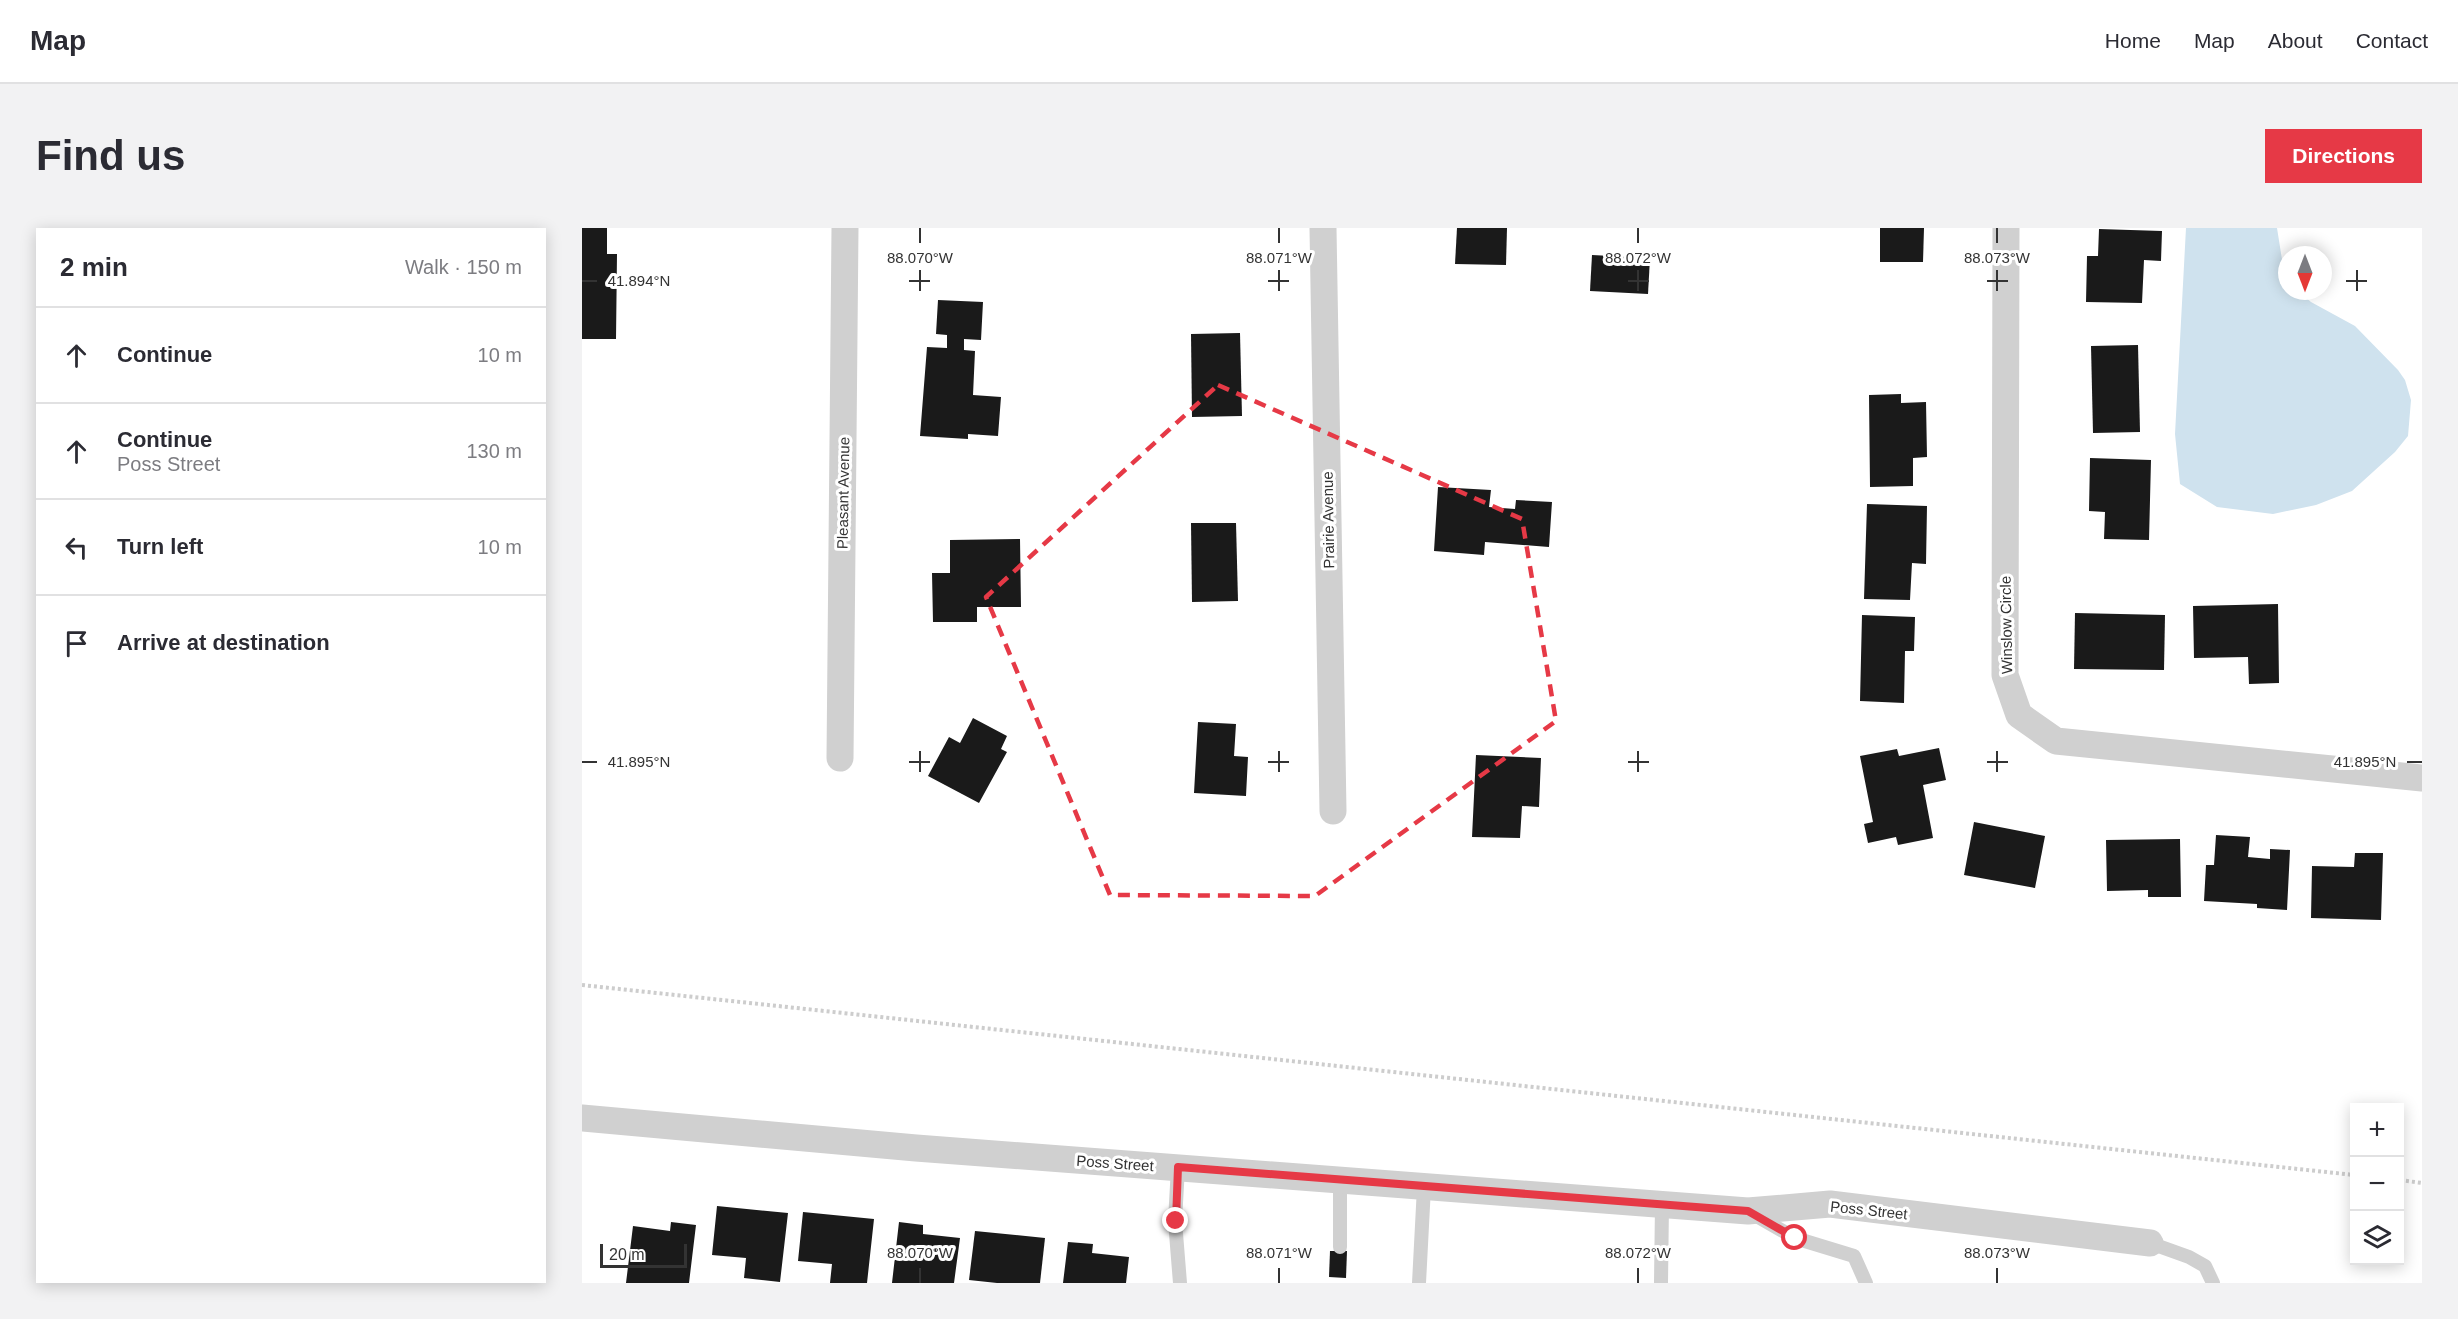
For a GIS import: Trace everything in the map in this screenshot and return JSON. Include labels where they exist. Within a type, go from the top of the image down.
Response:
[{"type":"street","name":"Pleasant Avenue","points":[[840,758],[845,228]]},
{"type":"street","name":"Prairie Avenue","points":[[1323,228],[1333,811]]},
{"type":"street","name":"Winslow Circle","points":[[2006,228],[2005,675],[2019,715],[2056,741],[2422,778]]},
{"type":"street","name":"Poss Street","points":[[582,1118],[916,1148],[1748,1211],[1830,1204],[2150,1243]]},
{"type":"lane","points":[[1178,1167],[1176,1221],[1179,1283]]},
{"type":"lane","points":[[1340,1180],[1340,1247]]},
{"type":"lane","points":[[1419,1283],[1424,1186]]},
{"type":"lane","points":[[1661,1283],[1662,1204]]},
{"type":"lane","points":[[1748,1211],[1795,1238],[1854,1256],[1866,1283]]},
{"type":"lane","points":[[2150,1243],[2189,1257],[2205,1266],[2213,1283]]},
{"type":"path","points":[[582,985],[2350,1174]]},
{"type":"path","points":[[2404,1181],[2422,1183]]},
{"type":"highlighted area","points":[[1218,385],[1522,519],[1556,721],[1315,896],[1110,895],[986,597]]},
{"type":"water","points":[[2186,228],[2277,228],[2280,246],[2278,246],[2278,300],[2309,300],[2355,326],[2398,370],[2405,380],[2411,400],[2408,436],[2395,452],[2352,491],[2316,505],[2273,514],[2217,507],[2180,484],[2175,434]]},
{"type":"building","points":[[582,228],[607,228],[607,254],[617,254],[616,339],[582,339]]},
{"type":"building","points":[[1457,228],[1507,228],[1506,265],[1455,264]]},
{"type":"building","points":[[1880,228],[1924,228],[1923,262],[1880,262]]},
{"type":"building","points":[[2099,229],[2162,231],[2161,261],[2144,260],[2142,303],[2086,302],[2087,256],[2098,256]]},
{"type":"building","points":[[1592,255],[1650,258],[1648,294],[1590,291]]},
{"type":"building","points":[[938,300],[983,302],[981,340],[964,339],[964,350],[975,351],[973,395],[1001,397],[998,436],[968,434],[968,439],[920,436],[927,347],[947,348],[947,335],[936,334]]},
{"type":"building","points":[[1240,333],[1242,416],[1192,417],[1191,334]]},
{"type":"building","points":[[2138,345],[2140,432],[2093,433],[2091,346]]},
{"type":"building","points":[[1901,394],[1901,403],[1926,402],[1927,457],[1913,458],[1913,486],[1870,487],[1869,395]]},
{"type":"building","points":[[2090,458],[2151,460],[2149,540],[2104,539],[2105,512],[2089,511]]},
{"type":"building","points":[[1438,487],[1491,490],[1489,507],[1515,509],[1516,500],[1552,502],[1549,547],[1485,542],[1484,555],[1434,551]]},
{"type":"building","points":[[1867,504],[1927,506],[1926,564],[1912,563],[1910,600],[1864,599]]},
{"type":"building","points":[[1191,523],[1236,523],[1238,601],[1192,602]]},
{"type":"building","points":[[1020,539],[1021,607],[977,607],[977,622],[933,622],[932,573],[950,573],[950,540]]},
{"type":"building","points":[[2278,604],[2279,683],[2249,684],[2248,657],[2194,658],[2193,606]]},
{"type":"building","points":[[2075,613],[2165,615],[2164,670],[2074,669]]},
{"type":"building","points":[[1862,615],[1915,617],[1914,651],[1905,651],[1904,703],[1860,701]]},
{"type":"building","points":[[973,718],[1007,736],[1001,749],[1007,752],[979,803],[928,776],[949,737],[960,743]]},
{"type":"building","points":[[1198,722],[1236,724],[1234,756],[1248,757],[1246,796],[1194,793]]},
{"type":"building","points":[[1939,748],[1946,780],[1923,785],[1933,838],[1898,845],[1896,837],[1868,843],[1864,824],[1873,822],[1860,756],[1897,749],[1899,756]]},
{"type":"building","points":[[1476,755],[1541,758],[1539,807],[1522,806],[1520,838],[1472,837]]},
{"type":"building","points":[[1974,822],[2045,836],[2035,888],[1964,875]]},
{"type":"building","points":[[2216,835],[2250,837],[2248,857],[2270,859],[2270,849],[2290,850],[2287,910],[2257,908],[2257,904],[2204,901],[2206,865],[2214,865]]},
{"type":"building","points":[[2180,839],[2181,897],[2148,897],[2148,890],[2107,891],[2106,840]]},
{"type":"building","points":[[2355,853],[2383,853],[2381,920],[2311,918],[2312,866],[2354,867]]},
{"type":"building","points":[[717,1206],[788,1213],[780,1282],[744,1278],[746,1258],[712,1255]]},
{"type":"building","points":[[803,1212],[874,1219],[867,1283],[830,1283],[832,1264],[798,1261]]},
{"type":"building","points":[[671,1222],[696,1225],[689,1283],[626,1283],[633,1226],[670,1231]]},
{"type":"building","points":[[899,1222],[923,1225],[923,1234],[960,1238],[954,1283],[892,1283]]},
{"type":"building","points":[[975,1231],[1045,1238],[1040,1283],[997,1283],[969,1280]]},
{"type":"building","points":[[1068,1242],[1093,1244],[1092,1253],[1129,1257],[1126,1283],[1063,1283]]},
{"type":"building","points":[[1330,1251],[1347,1251],[1346,1278],[1329,1277]]},
{"type":"route","points":[[1176,1221],[1178,1167],[1748,1211],[1795,1238]]}]
